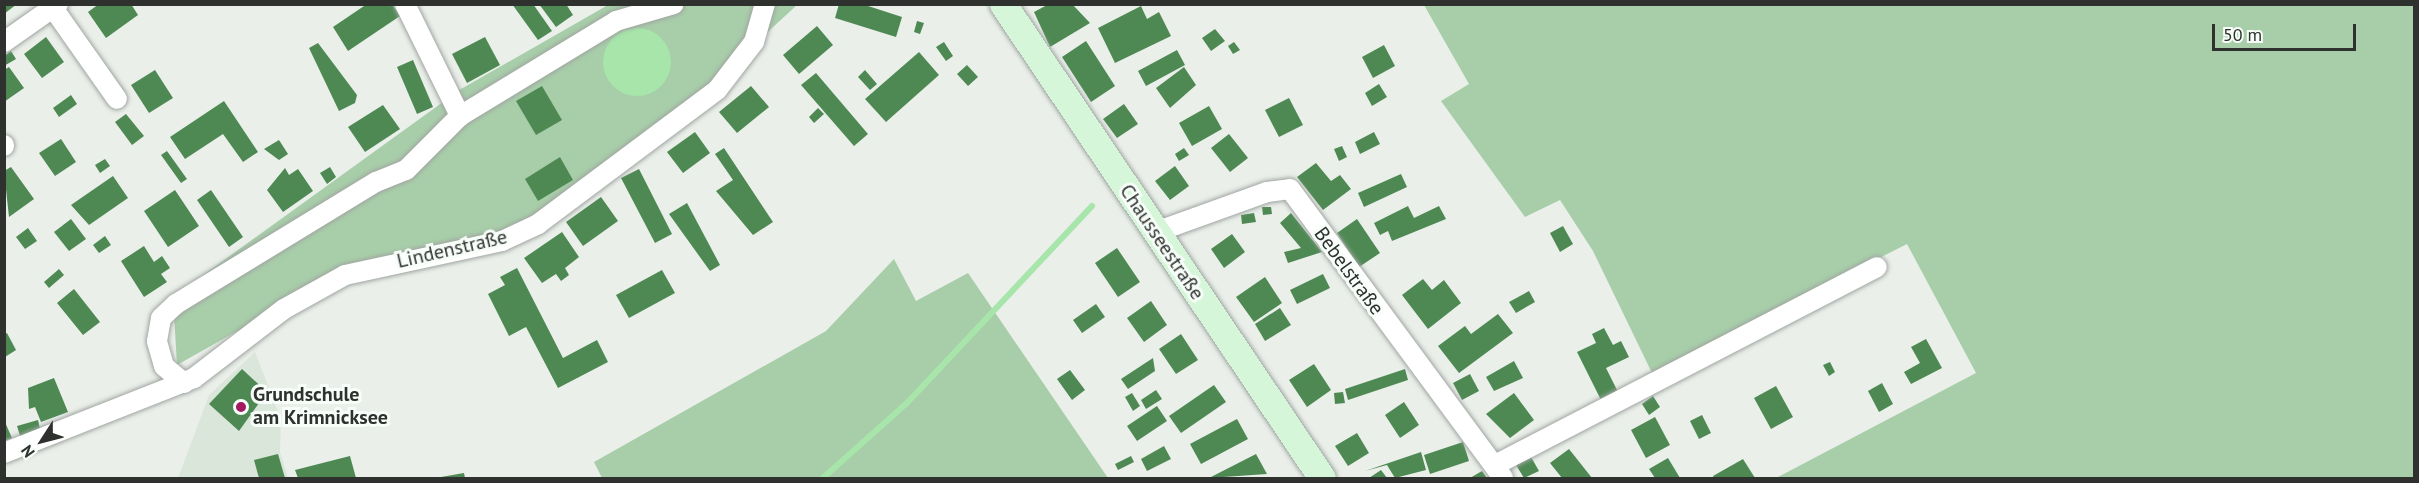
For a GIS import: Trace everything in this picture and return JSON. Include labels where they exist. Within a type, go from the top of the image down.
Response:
[{"type":"main road","name":"Chausseestraße","points":[[1003,4],[1322,478]]},
{"type":"street","points":[[405,4],[460,116]]},
{"type":"street","points":[[184,383],[164,366],[157,342],[161,318],[376,182],[406,170],[460,116],[616,21],[674,4]]},
{"type":"street","name":"Lindenstraße","points":[[4,453],[184,383],[284,309],[345,275],[502,241],[538,224],[717,90],[754,42],[765,4]]},
{"type":"street","points":[[4,42],[56,6],[117,99]]},
{"type":"street","name":"Bebelstraße","points":[[1156,232],[1267,192],[1290,189],[1499,472],[1877,267]]},
{"type":"shaded area","points":[[608,5],[797,5],[705,90],[537,218],[493,235],[391,255],[346,270],[177,365],[174,315],[184,289],[461,89]]},
{"type":"shaded area","points":[[1424,5],[2414,5],[2414,478],[1776,478],[1976,373],[1907,244],[1652,373],[1593,251],[1560,200],[1525,217],[1441,101],[1469,84]]},
{"type":"shaded area","points":[[637,28],[650,30],[661,38],[669,49],[671,62],[669,75],[661,86],[650,94],[637,96],[624,94],[613,86],[605,75],[603,62],[605,49],[613,38],[624,30]]},
{"type":"shaded area","points":[[894,259],[916,301],[968,273],[1108,478],[602,478],[594,462],[826,331]]},
{"type":"shaded area","name":"Grundschule am Krimnicksee","points":[[255,352],[281,419],[280,452],[288,478],[178,478],[209,395]]},
{"type":"building","points":[[4,4],[17,4],[4,14]]},
{"type":"building","points":[[99,4],[131,4],[138,15],[106,38],[88,12]]},
{"type":"building","points":[[367,4],[392,4],[400,16],[348,51],[333,27]]},
{"type":"building","points":[[512,4],[533,4],[552,31],[538,40]]},
{"type":"building","points":[[539,4],[566,4],[573,15],[556,27]]},
{"type":"building","points":[[839,4],[862,4],[902,17],[896,37],[835,18]]},
{"type":"building","points":[[1049,4],[1072,4],[1090,23],[1050,47],[1034,12]]},
{"type":"building","points":[[1141,6],[1147,19],[1159,12],[1171,36],[1115,63],[1098,28]]},
{"type":"building","points":[[917,21],[924,23],[920,34],[914,32]]},
{"type":"building","points":[[817,26],[833,45],[799,74],[783,55]]},
{"type":"building","points":[[1215,29],[1225,41],[1211,51],[1202,38]]},
{"type":"building","points":[[46,37],[64,62],[42,78],[24,54]]},
{"type":"building","points":[[485,37],[500,65],[467,83],[452,54]]},
{"type":"building","points":[[1086,41],[1115,86],[1091,102],[1062,57]]},
{"type":"building","points":[[944,42],[953,56],[946,61],[936,47]]},
{"type":"building","points":[[1234,42],[1240,50],[1233,54],[1228,46]]},
{"type":"building","points":[[318,43],[357,95],[355,103],[339,111],[309,48]]},
{"type":"building","points":[[1384,45],[1395,66],[1373,78],[1362,57]]},
{"type":"building","points":[[1177,50],[1185,65],[1146,86],[1138,71]]},
{"type":"building","points":[[11,51],[16,59],[4,66],[4,56]]},
{"type":"building","points":[[919,52],[939,75],[886,122],[865,99]]},
{"type":"building","points":[[413,60],[433,107],[417,114],[397,67]]},
{"type":"building","points":[[967,65],[978,77],[968,86],[957,74]]},
{"type":"building","points":[[9,67],[24,88],[4,102],[4,70]]},
{"type":"building","points":[[1184,67],[1196,85],[1170,108],[1156,88]]},
{"type":"building","points":[[155,70],[173,98],[149,113],[131,85]]},
{"type":"building","points":[[865,70],[877,84],[870,90],[858,77]]},
{"type":"building","points":[[816,73],[868,134],[854,146],[801,85]]},
{"type":"building","points":[[1379,84],[1387,97],[1372,106],[1365,93]]},
{"type":"building","points":[[542,86],[562,120],[536,135],[516,101]]},
{"type":"building","points":[[751,86],[769,107],[737,133],[719,112]]},
{"type":"building","points":[[71,95],[77,104],[59,117],[53,108]]},
{"type":"building","points":[[1289,98],[1303,125],[1279,137],[1265,110]]},
{"type":"building","points":[[224,101],[258,152],[243,162],[223,134],[185,159],[170,137]]},
{"type":"building","points":[[1124,104],[1138,124],[1117,138],[1103,119]]},
{"type":"building","points":[[383,105],[400,129],[365,152],[348,127]]},
{"type":"building","points":[[1209,106],[1222,129],[1192,146],[1179,123]]},
{"type":"building","points":[[818,108],[824,114],[814,123],[809,117]]},
{"type":"building","points":[[126,114],[144,136],[132,145],[115,122]]},
{"type":"building","points":[[695,132],[710,153],[683,173],[667,152]]},
{"type":"building","points":[[1374,132],[1380,144],[1360,154],[1355,142]]},
{"type":"building","points":[[1229,134],[1248,158],[1230,172],[1211,148]]},
{"type":"building","points":[[61,139],[76,162],[55,176],[39,153]]},
{"type":"building","points":[[279,140],[288,154],[279,160],[264,149]]},
{"type":"building","points":[[1342,146],[1347,157],[1339,161],[1334,149]]},
{"type":"building","points":[[724,148],[773,222],[753,235],[716,191],[733,180],[715,154]]},
{"type":"building","points":[[1184,148],[1189,155],[1179,161],[1175,154]]},
{"type":"building","points":[[167,151],[187,179],[181,183],[161,155]]},
{"type":"building","points":[[560,157],[573,180],[538,201],[525,179]]},
{"type":"building","points":[[105,159],[110,166],[100,173],[95,165]]},
{"type":"building","points":[[1316,163],[1331,181],[1340,175],[1351,189],[1323,210],[1297,177]]},
{"type":"building","points":[[1175,166],[1189,186],[1170,200],[1155,181]]},
{"type":"building","points":[[11,167],[34,199],[9,217],[4,171]]},
{"type":"building","points":[[330,167],[336,177],[327,184],[320,173]]},
{"type":"building","points":[[285,168],[289,175],[298,169],[313,191],[283,212],[267,190]]},
{"type":"building","points":[[639,169],[672,234],[655,243],[621,178]]},
{"type":"building","points":[[1401,174],[1407,187],[1364,207],[1358,193]]},
{"type":"building","points":[[113,176],[128,198],[89,225],[71,205]]},
{"type":"building","points":[[175,190],[199,226],[168,247],[144,211]]},
{"type":"building","points":[[211,190],[243,237],[229,247],[197,200]]},
{"type":"building","points":[[601,197],[618,221],[583,246],[566,222]]},
{"type":"building","points":[[687,203],[720,265],[710,271],[669,214]]},
{"type":"building","points":[[1408,206],[1414,218],[1439,206],[1446,219],[1392,241],[1388,231],[1380,235],[1374,223]]},
{"type":"building","points":[[1262,207],[1271,207],[1272,214],[1263,215]]},
{"type":"building","points":[[1254,213],[1256,222],[1242,224],[1241,215]]},
{"type":"building","points":[[1291,213],[1322,252],[1288,263],[1284,252],[1301,248],[1280,223]]},
{"type":"building","points":[[71,219],[86,239],[69,251],[54,232]]},
{"type":"building","points":[[1357,219],[1380,253],[1359,267],[1337,233]]},
{"type":"building","points":[[1563,226],[1573,244],[1560,252],[1550,233]]},
{"type":"building","points":[[28,228],[37,241],[25,249],[16,237]]},
{"type":"building","points":[[562,232],[579,257],[565,268],[569,275],[561,281],[556,274],[542,283],[524,258]]},
{"type":"building","points":[[1232,234],[1245,252],[1224,268],[1211,249]]},
{"type":"building","points":[[105,236],[111,245],[99,253],[93,245]]},
{"type":"building","points":[[144,246],[154,262],[162,256],[170,268],[161,274],[167,282],[144,297],[121,261]]},
{"type":"building","points":[[1117,248],[1140,282],[1118,297],[1095,263]]},
{"type":"building","points":[[517,268],[563,358],[597,340],[608,362],[558,388],[526,327],[509,336],[488,294],[505,285],[500,277]]},
{"type":"building","points":[[59,269],[64,275],[49,288],[44,282]]},
{"type":"building","points":[[662,270],[675,293],[629,318],[616,295]]},
{"type":"building","points":[[1323,274],[1330,288],[1297,304],[1290,290]]},
{"type":"building","points":[[1265,277],[1282,303],[1254,322],[1236,297]]},
{"type":"building","points":[[1423,279],[1432,290],[1444,280],[1461,303],[1428,329],[1402,295]]},
{"type":"building","points":[[74,289],[100,322],[83,335],[57,303]]},
{"type":"building","points":[[1529,291],[1535,302],[1516,313],[1509,302]]},
{"type":"building","points":[[1151,301],[1167,325],[1144,342],[1127,318]]},
{"type":"building","points":[[1096,304],[1105,317],[1082,333],[1073,320]]},
{"type":"building","points":[[1280,308],[1291,325],[1265,341],[1255,324]]},
{"type":"building","points":[[1498,314],[1513,333],[1459,373],[1438,346],[1465,326],[1471,334]]},
{"type":"building","points":[[1604,328],[1613,345],[1621,341],[1629,357],[1606,368],[1618,392],[1601,400],[1577,352],[1596,343],[1592,334]]},
{"type":"building","points":[[7,333],[16,350],[5,357],[5,334]]},
{"type":"building","points":[[1181,334],[1198,360],[1176,374],[1159,349]]},
{"type":"building","points":[[1926,339],[1942,368],[1911,384],[1904,372],[1920,363],[1911,347]]},
{"type":"building","points":[[1153,358],[1155,371],[1128,389],[1121,379]]},
{"type":"building","points":[[1514,361],[1523,378],[1494,391],[1486,377]]},
{"type":"building","points":[[1830,362],[1835,372],[1829,376],[1823,365]]},
{"type":"building","points":[[1314,364],[1331,390],[1307,407],[1289,380]]},
{"type":"building","points":[[242,369],[267,392],[239,431],[209,404]]},
{"type":"building","points":[[1405,369],[1408,380],[1348,400],[1345,389]]},
{"type":"building","points":[[1070,370],[1085,390],[1072,400],[1057,379]]},
{"type":"building","points":[[1470,374],[1479,391],[1462,400],[1453,383]]},
{"type":"building","points":[[54,378],[68,412],[41,422],[35,407],[29,409],[28,388]]},
{"type":"building","points":[[1882,383],[1893,404],[1879,412],[1868,391]]},
{"type":"building","points":[[1214,385],[1226,402],[1181,433],[1169,416]]},
{"type":"building","points":[[1776,386],[1793,417],[1771,429],[1754,398]]},
{"type":"building","points":[[1156,390],[1162,399],[1146,409],[1141,400]]},
{"type":"building","points":[[1343,392],[1345,403],[1335,404],[1334,393]]},
{"type":"building","points":[[1132,393],[1140,406],[1133,411],[1125,397]]},
{"type":"building","points":[[1514,393],[1534,420],[1510,438],[1486,414]]},
{"type":"building","points":[[1653,396],[1660,407],[1649,415],[1642,404]]},
{"type":"building","points":[[1404,402],[1419,425],[1400,438],[1385,415]]},
{"type":"building","points":[[1157,406],[1167,421],[1137,441],[1127,426]]},
{"type":"building","points":[[1702,415],[1711,433],[1699,439],[1690,421]]},
{"type":"building","points":[[1655,417],[1670,445],[1646,458],[1631,430]]},
{"type":"building","points":[[1237,419],[1248,439],[1201,464],[1190,444]]},
{"type":"building","points":[[4,420],[12,438],[4,441]]},
{"type":"building","points":[[38,420],[41,433],[21,439],[17,426]]},
{"type":"building","points":[[1357,433],[1369,453],[1348,466],[1335,446]]},
{"type":"building","points":[[1463,442],[1469,461],[1430,474],[1424,455]]},
{"type":"building","points":[[1164,446],[1171,459],[1147,471],[1141,459]]},
{"type":"building","points":[[1569,449],[1592,478],[1562,478],[1550,463]]},
{"type":"building","points":[[1421,452],[1426,470],[1395,478],[1387,465],[1365,471]]},
{"type":"building","points":[[278,454],[285,478],[259,478],[254,460]]},
{"type":"building","points":[[1256,454],[1267,474],[1209,478]]},
{"type":"building","points":[[350,456],[356,478],[298,478],[295,470]]},
{"type":"building","points":[[1131,456],[1134,462],[1118,470],[1115,464]]},
{"type":"building","points":[[1531,457],[1539,471],[1524,478],[1516,465]]},
{"type":"building","points":[[1668,458],[1680,478],[1655,478],[1649,469]]},
{"type":"building","points":[[1743,459],[1755,478],[1714,478],[1713,476]]},
{"type":"building","points":[[1381,470],[1387,478],[1369,478]]},
{"type":"building","points":[[1482,471],[1487,478],[1470,478]]},
{"type":"building","points":[[464,473],[465,478],[441,478],[441,477]]},
{"type":"waterway","points":[[823,478],[908,402],[1092,206]]},
{"type":"place","name":"Grundschule am Krimnicksee","points":[[241,407]]}]
